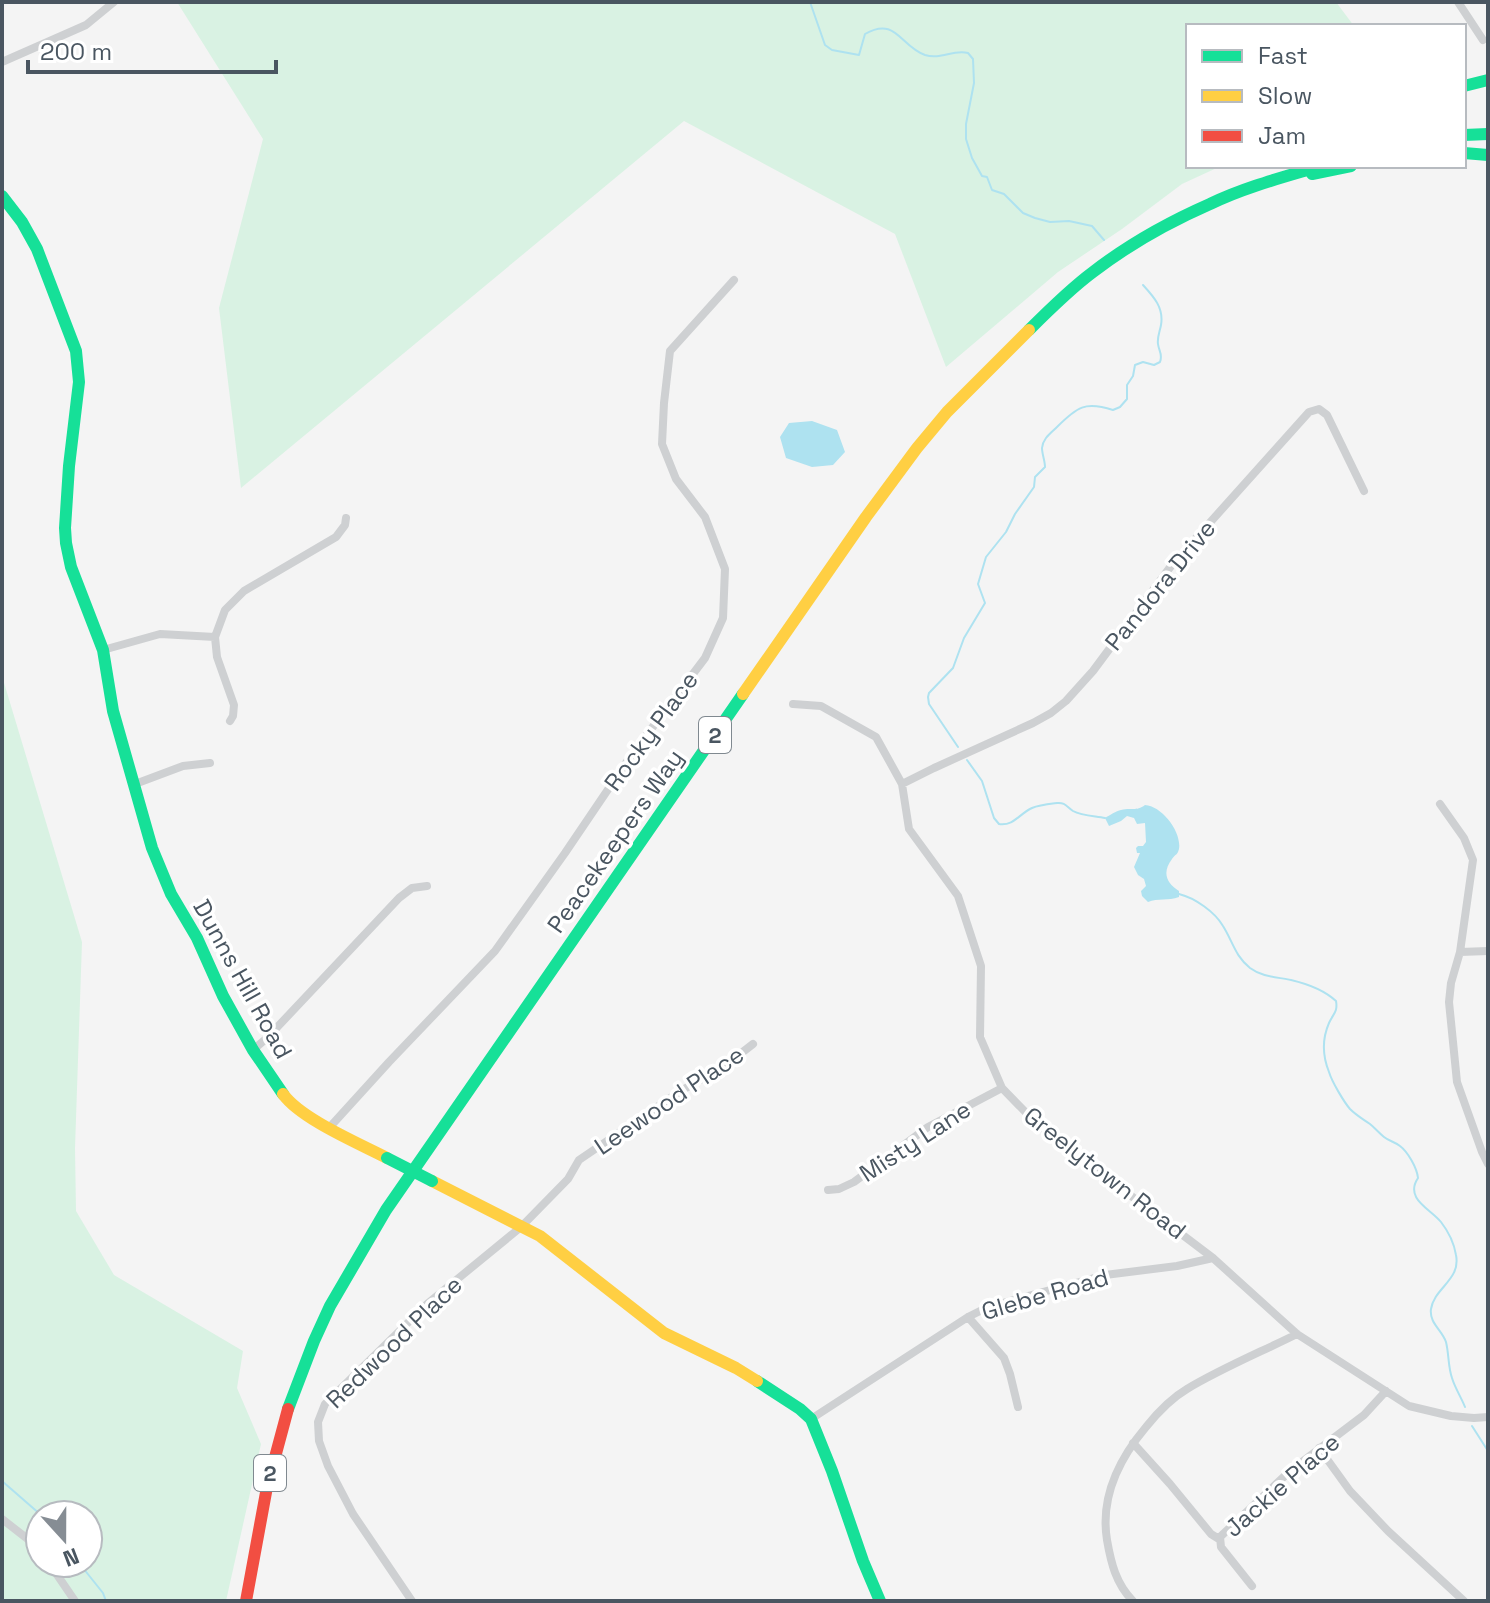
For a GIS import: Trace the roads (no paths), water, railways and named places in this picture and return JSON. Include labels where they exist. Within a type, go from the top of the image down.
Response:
[{"type":"main road","points":[[1466,86],[1488,80]]},
{"type":"main road","points":[[1466,135],[1488,134]]},
{"type":"main road","points":[[1466,153],[1488,155]]},
{"type":"main road","points":[[1211,203],[1278,168]]},
{"type":"main road","name":"Peacekeepers Way","points":[[246,1601],[266,1491],[292,1396],[331,1304],[360,1251],[866,517],[917,448],[971,388],[1054,305],[1091,273],[1128,247],[1211,203],[1314,168]]},
{"type":"main road","points":[[1259,185],[1341,168]]},
{"type":"main road","name":"Dunns Hill Road","points":[[2,196],[37,249],[77,359],[79,382],[65,536],[71,567],[103,650],[113,711],[150,839],[165,882],[195,933],[219,990],[253,1050],[290,1104],[329,1128],[540,1236],[664,1333],[736,1368],[811,1419]]},
{"type":"main road","points":[[811,1419],[880,1601]]},
{"type":"street","points":[[2,62],[86,25],[114,2]]},
{"type":"street","points":[[1460,2],[1483,40]]},
{"type":"street","name":"Rocky Place","points":[[329,1128],[495,951],[630,757],[705,658],[723,618],[725,569],[705,517],[676,479],[662,444],[664,403],[670,351],[734,280]]},
{"type":"street","name":"Pandora Drive","points":[[902,784],[1033,723],[1066,701],[1093,671],[1171,566],[1309,412],[1319,409],[1327,415],[1364,491]]},
{"type":"street","points":[[230,721],[234,705],[217,657],[215,637],[220,618],[236,596],[336,537],[342,532],[346,518]]},
{"type":"street","points":[[103,650],[160,634],[215,637]]},
{"type":"street","name":"Greelytown Road","points":[[793,704],[821,706],[876,737],[902,784],[909,829],[958,896],[981,966],[980,1037],[1002,1088],[1039,1126],[1213,1258],[1297,1334],[1409,1406],[1432,1413],[1488,1417]]},
{"type":"street","points":[[135,784],[183,766],[210,763]]},
{"type":"street","points":[[1440,804],[1464,838],[1473,860],[1460,952],[1449,1002],[1457,1082],[1488,1164]]},
{"type":"street","points":[[253,1050],[399,898],[412,888],[427,886]]},
{"type":"street","points":[[1460,952],[1488,951]]},
{"type":"street","name":"Leewood Place","points":[[521,1227],[568,1179],[579,1160],[679,1092],[726,1065],[753,1044]]},
{"type":"street","name":"Misty Lane","points":[[828,1190],[854,1182],[928,1127],[1002,1088]]},
{"type":"street","name":"Redwood Place","points":[[412,1601],[353,1514],[328,1466],[319,1441],[318,1422],[325,1404],[427,1304],[521,1227]]},
{"type":"street","name":"Glebe Road","points":[[811,1419],[988,1307],[1105,1275],[1213,1258]]},
{"type":"street","points":[[968,1317],[1004,1358],[1018,1407]]},
{"type":"street","points":[[1133,1601],[1113,1569],[1105,1525],[1111,1488],[1133,1443],[1164,1405],[1186,1390],[1297,1334]]},
{"type":"street","name":"Jackie Place","points":[[1252,1586],[1221,1547],[1219,1539],[1223,1533],[1290,1471],[1364,1415],[1386,1391]]},
{"type":"street","points":[[1133,1443],[1211,1534],[1219,1539]]},
{"type":"street","points":[[1319,1448],[1350,1491],[1464,1601]]},
{"type":"street","points":[[2,1519],[24,1536]]},
{"type":"street","points":[[60,1579],[75,1601]]},
{"type":"water","points":[[812,421],[837,430],[845,452],[833,465],[812,467],[786,458],[780,437],[789,423]]},
{"type":"water","points":[[1145,805],[1164,815],[1177,835],[1179,849],[1166,873],[1168,881],[1179,891],[1179,897],[1148,902],[1142,896],[1141,891],[1146,886],[1134,867],[1140,853],[1136,848],[1146,842],[1145,823],[1137,824],[1134,818],[1127,816],[1109,826],[1105,818]]},
{"type":"waterway","points":[[810,2],[825,45],[832,50],[859,55],[865,34],[884,28],[925,55],[968,53],[973,59],[974,83],[966,139],[972,158],[982,176],[987,177],[992,190],[1004,194],[1023,213],[1050,222],[1069,221],[1092,226],[1104,240]]},
{"type":"waterway","points":[[958,747],[929,704],[929,693],[953,668],[964,638],[985,603],[978,584],[986,557],[1006,532],[1034,487],[1035,477],[1045,467],[1042,448],[1046,439],[1070,415],[1082,408],[1095,406],[1113,410],[1120,407],[1127,399],[1127,385],[1135,365],[1160,362],[1160,308],[1143,285]]},
{"type":"waterway","points":[[967,760],[982,781],[994,818],[999,824],[1013,821],[1035,807],[1057,803],[1080,814],[1105,818]]},
{"type":"waterway","points":[[1179,894],[1198,902],[1215,916],[1250,968],[1310,986],[1336,1001],[1336,1010],[1324,1042],[1325,1060],[1333,1081],[1350,1109],[1406,1152],[1418,1178],[1414,1192],[1416,1198],[1441,1222],[1454,1246],[1455,1271],[1433,1302],[1431,1314],[1446,1342],[1451,1374],[1465,1407]]},
{"type":"waterway","points":[[1472,1426],[1488,1451]]},
{"type":"waterway","points":[[2,1481],[24,1500]]},
{"type":"waterway","points":[[92,1579],[106,1601]]}]
